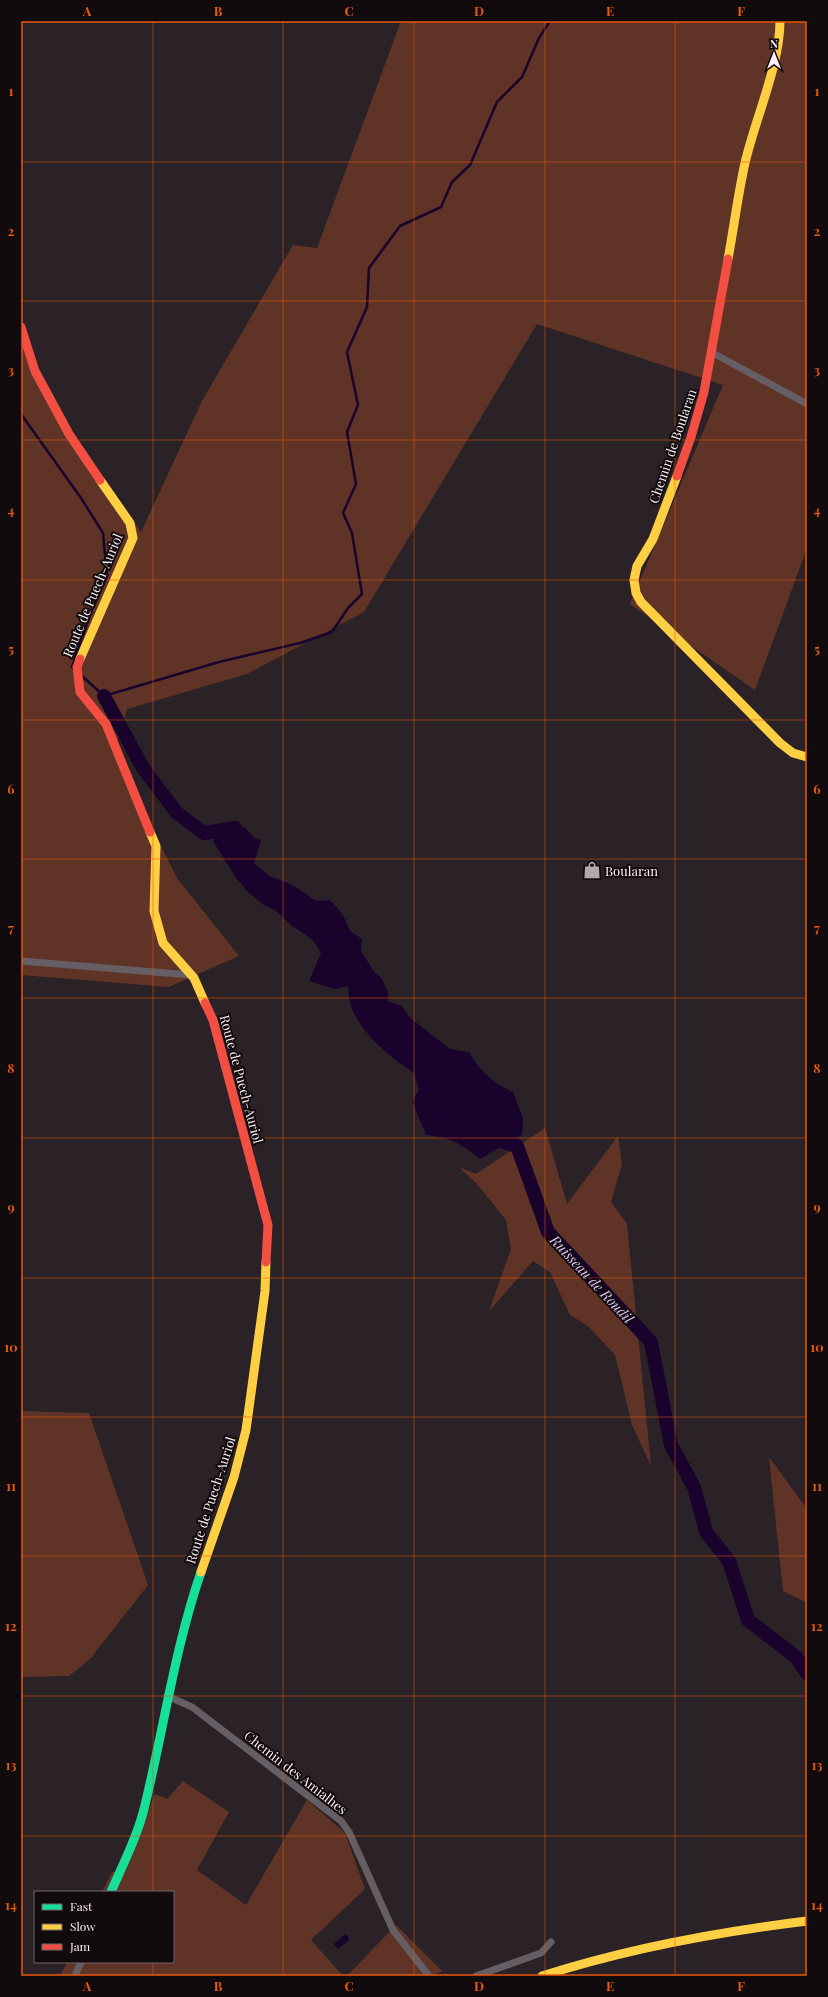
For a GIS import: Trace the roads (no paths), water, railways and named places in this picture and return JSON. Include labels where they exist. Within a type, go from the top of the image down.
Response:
[{"type":"street","name":"Chemin de Boularan","points":[[780,21],[779,41],[745,163],[713,353],[704,392],[692,437],[653,539],[638,566],[634,580],[636,592],[641,602],[780,743],[793,752],[807,756]]},
{"type":"street","name":"Route de Puech-Auriol","points":[[21,327],[35,371],[69,434],[130,523],[133,538],[76,670],[80,692],[106,724],[156,846],[154,911],[163,943],[191,975],[213,1020],[268,1225],[265,1291],[246,1430],[228,1496],[191,1602],[171,1675],[145,1806],[133,1841],[111,1891]]},
{"type":"street","points":[[713,353],[807,404]]},
{"type":"street","points":[[21,961],[191,975]]},
{"type":"street","name":"Chemin des Amialhes","points":[[167,1696],[192,1707],[341,1821],[349,1832],[393,1930],[429,1976]]},
{"type":"street","points":[[542,1976],[571,1966],[670,1942],[753,1927],[807,1921]]},
{"type":"street","points":[[476,1976],[541,1953],[551,1942]]},
{"type":"street","points":[[75,1976],[81,1963]]},
{"type":"waterway","points":[[82,676],[104,696],[219,662],[300,643],[332,632],[348,608],[362,594],[352,533],[343,513],[356,484],[347,432],[358,405],[347,352],[367,307],[369,268],[400,226],[441,207],[452,182],[470,165],[497,102],[522,77],[539,38],[550,21]]},
{"type":"waterway","points":[[21,414],[81,498],[103,533],[107,576],[91,612],[72,667],[74,669]]},
{"type":"waterway","name":"Ruisseau de Roudil","points":[[104,696],[143,768],[177,813],[204,833],[235,828]]},
{"type":"waterway","name":"Ruisseau de Roudil","points":[[490,1138],[517,1146],[548,1232],[651,1342],[671,1445],[694,1487],[706,1532],[729,1561],[748,1620],[796,1657],[807,1673]]},
{"type":"place","name":"Boularan","points":[[592,870]]}]
